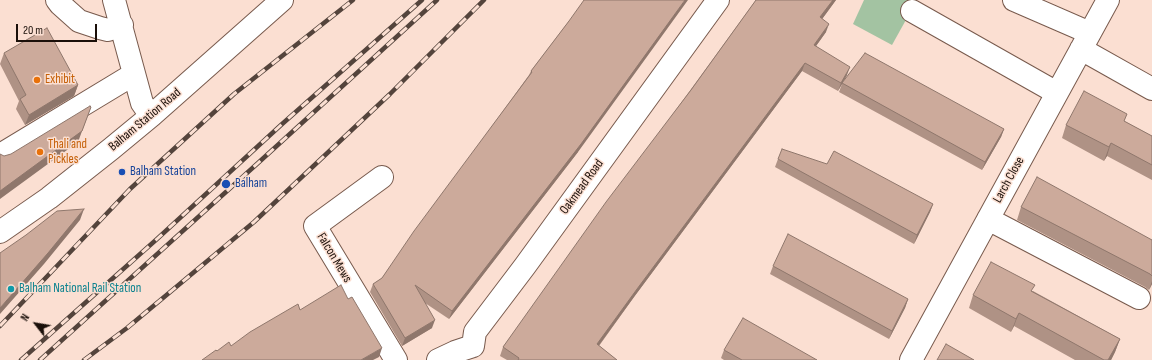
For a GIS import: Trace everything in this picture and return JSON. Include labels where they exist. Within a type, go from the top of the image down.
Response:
[{"type":"street","points":[[57,0],[78,21],[108,30],[122,25]]},
{"type":"street","points":[[114,0],[142,103],[151,116]]},
{"type":"street","name":"Balham Station Road","points":[[0,232],[49,198],[151,116],[282,0]]},
{"type":"street","name":"Oakmead Road","points":[[438,360],[455,352],[476,353],[475,332],[525,266],[718,0]]},
{"type":"street","points":[[1014,0],[1085,41],[1152,89]]},
{"type":"street","name":"Larch Close","points":[[911,360],[1108,0]]},
{"type":"street","points":[[912,12],[1057,93]]},
{"type":"street","points":[[0,155],[134,74]]},
{"type":"street","name":"Falcon Mews","points":[[382,177],[316,226],[396,360]]},
{"type":"street","points":[[988,219],[1139,298]]},
{"type":"green space","points":[[864,0],[917,0],[892,45],[853,24]]},
{"type":"building","points":[[584,0],[685,0],[581,144],[452,311],[415,285],[435,320],[405,338],[373,284],[382,278],[414,231]]},
{"type":"building","points":[[756,0],[833,0],[820,17],[829,24],[814,45],[850,67],[841,83],[805,63],[597,344],[617,360],[518,360],[519,358],[503,347],[606,202],[691,90]]},
{"type":"building","name":"Exhibit","points":[[47,28],[78,85],[29,115],[20,99],[26,95],[4,53]]},
{"type":"building","points":[[865,53],[1004,129],[985,162],[842,83]]},
{"type":"building","points":[[1084,91],[1127,114],[1124,121],[1152,136],[1152,165],[1111,143],[1109,147],[1066,125]]},
{"type":"building","name":"Thali and Pickles","points":[[90,106],[91,107],[82,131],[0,191],[0,154],[4,156],[11,154]]},
{"type":"building","points":[[782,149],[827,164],[834,151],[933,204],[917,235],[778,159]]},
{"type":"building","points":[[1037,177],[1152,240],[1152,276],[1021,207]]},
{"type":"building","name":"Balham National Rail Station","points":[[84,209],[0,308],[0,253],[57,211]]},
{"type":"building","points":[[788,234],[908,299],[892,331],[773,266]]},
{"type":"building","points":[[991,262],[1035,285],[1031,291],[1120,339],[1108,360],[1104,360],[1019,313],[1016,319],[973,295]]},
{"type":"building","points":[[341,285],[348,299],[352,297],[382,348],[361,360],[202,360],[229,342],[231,346],[250,332],[298,304],[300,310]]},
{"type":"building","points":[[743,318],[817,360],[742,360],[724,350]]},
{"type":"building","points":[[946,344],[974,360],[937,360]]},
{"type":"railway","points":[[0,326],[130,189],[234,94],[353,0]]},
{"type":"railway","points":[[21,360],[422,0]]},
{"type":"railway","points":[[40,360],[437,0]]},
{"type":"railway","points":[[84,360],[127,328],[254,222],[390,94],[484,0]]},
{"type":"place","name":"Exhibit","points":[[37,80]]},
{"type":"place","name":"Thali and Pickles","points":[[40,152]]},
{"type":"place","name":"Balham Station","points":[[122,172]]},
{"type":"place","name":"Balham","points":[[226,184]]},
{"type":"place","name":"Balham National Rail Station","points":[[11,289]]}]
